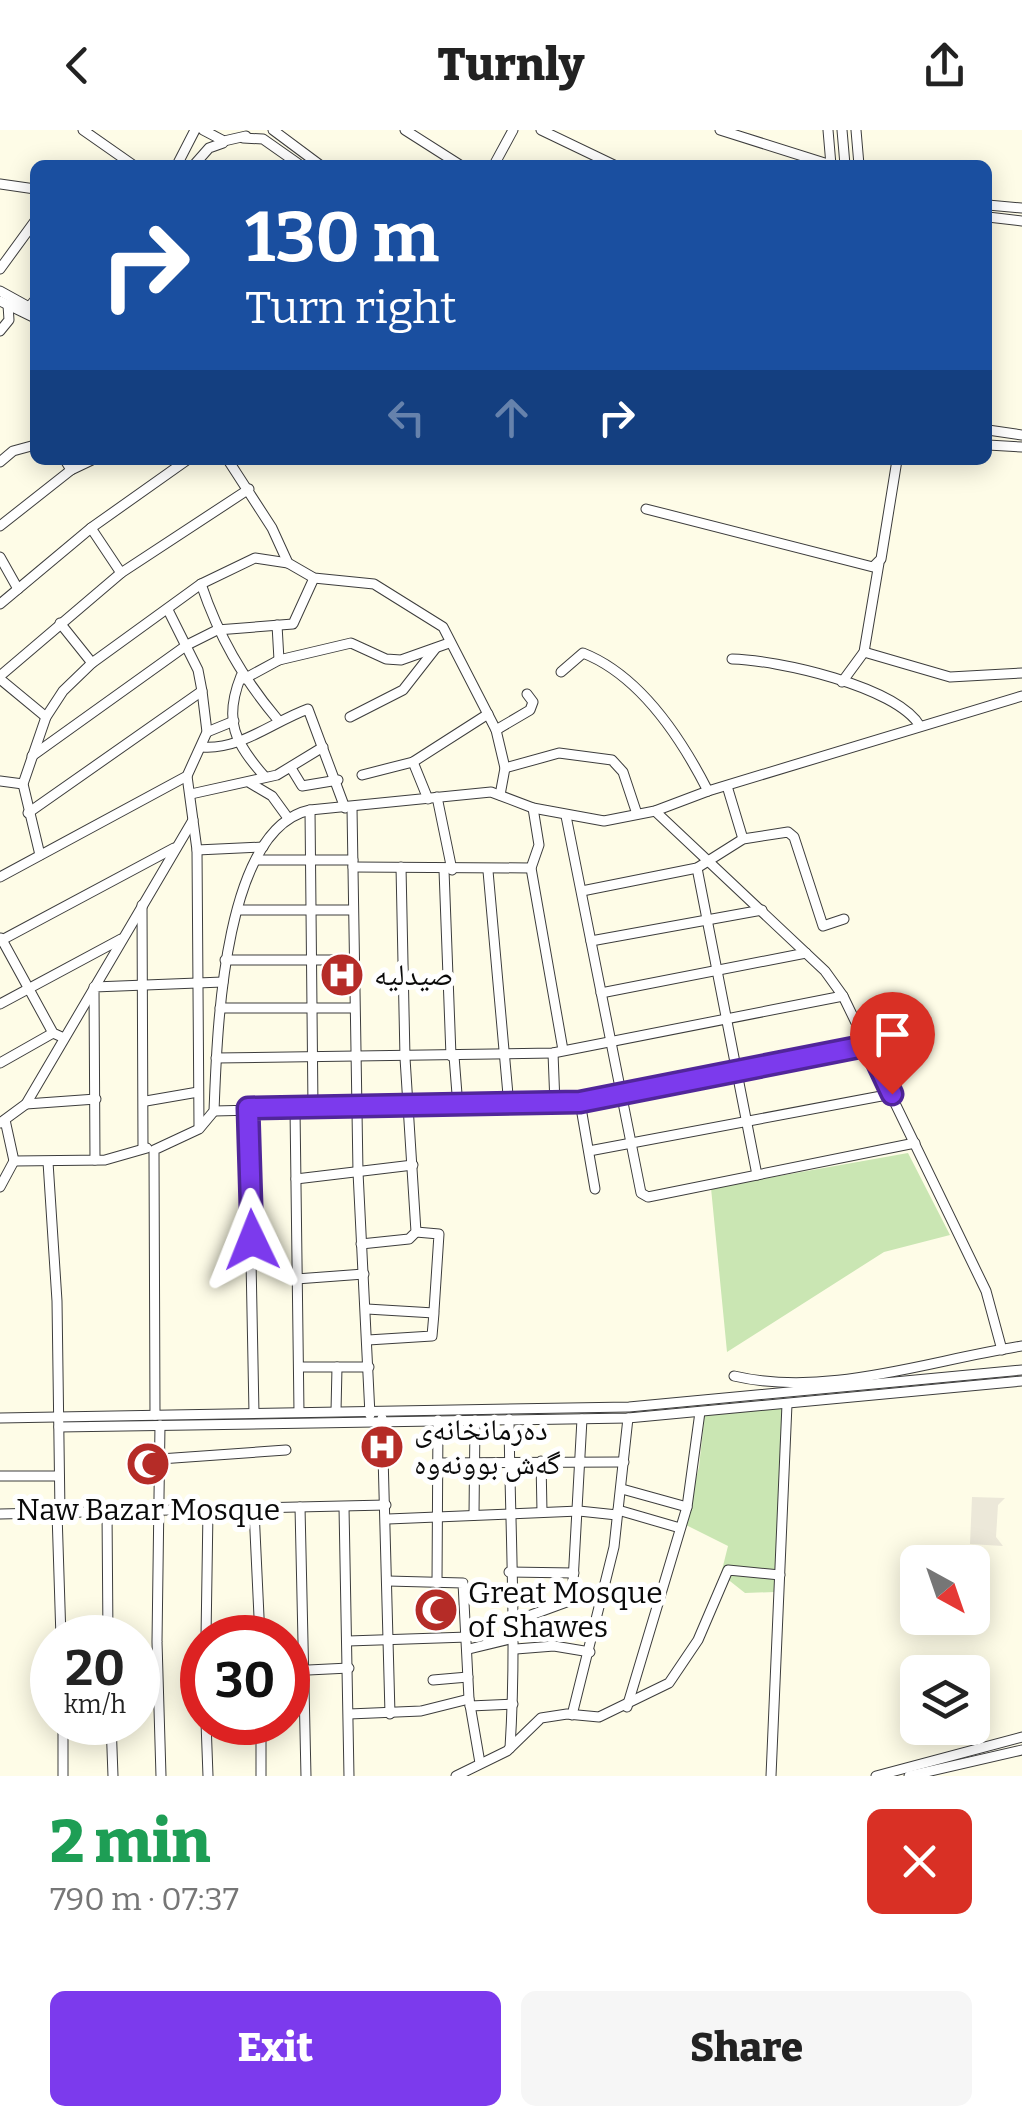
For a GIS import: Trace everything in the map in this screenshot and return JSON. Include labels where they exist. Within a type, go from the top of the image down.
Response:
[{"type":"street","points":[[83,130],[126,160]]},
{"type":"street","points":[[180,160],[195,130]]},
{"type":"street","points":[[203,130],[215,139],[263,139],[293,160]]},
{"type":"street","points":[[199,160],[210,148],[252,130]]},
{"type":"street","points":[[273,130],[313,160]]},
{"type":"street","points":[[406,130],[449,160]]},
{"type":"street","points":[[497,160],[513,130]]},
{"type":"street","points":[[542,130],[604,160]]},
{"type":"street","points":[[720,130],[813,160]]},
{"type":"street","points":[[756,130],[756,143]]},
{"type":"street","points":[[828,130],[830,160]]},
{"type":"street","points":[[842,130],[845,160]]},
{"type":"street","points":[[856,130],[859,160]]},
{"type":"street","points":[[1,186],[30,189]]},
{"type":"street","points":[[992,205],[1022,208]]},
{"type":"street","points":[[992,218],[1022,221]]},
{"type":"street","points":[[0,269],[30,228]]},
{"type":"street","points":[[0,291],[30,307]]},
{"type":"street","points":[[4,303],[30,316]]},
{"type":"street","points":[[0,331],[9,320],[4,303]]},
{"type":"street","points":[[992,431],[1022,435]]},
{"type":"street","points":[[992,444],[1022,447]]},
{"type":"street","points":[[0,462],[12,452],[30,447]]},
{"type":"street","points":[[68,465],[71,470]]},
{"type":"street","points":[[0,526],[82,465]]},
{"type":"street","points":[[0,604],[91,528],[180,465]]},
{"type":"street","points":[[232,465],[249,489],[288,563]]},
{"type":"street","points":[[842,682],[864,652],[898,465]]},
{"type":"street","points":[[46,717],[0,677],[121,572],[249,489]]},
{"type":"street","points":[[646,509],[868,567],[878,563]]},
{"type":"street","points":[[91,528],[121,572]]},
{"type":"street","points":[[0,557],[18,589]]},
{"type":"street","points":[[40,855],[23,784],[46,717],[63,690],[92,662],[201,584],[255,558],[288,563],[314,578],[374,584],[438,621],[496,730],[506,768],[500,794]]},
{"type":"street","points":[[30,758],[187,645],[217,630],[293,624],[314,578]]},
{"type":"street","points":[[201,584],[217,630],[242,677],[278,720]]},
{"type":"street","points":[[0,877],[187,776],[207,732],[202,691],[187,645],[168,610]]},
{"type":"street","points":[[60,623],[92,662]]},
{"type":"street","points":[[277,625],[278,660]]},
{"type":"street","points":[[265,777],[237,745],[233,696],[242,677],[278,660],[351,643],[386,659],[401,660],[449,644]]},
{"type":"street","points":[[350,717],[403,690],[436,648]]},
{"type":"street","points":[[864,652],[950,677],[1022,673]]},
{"type":"street","points":[[561,672],[582,654],[610,664],[670,723],[708,790]]},
{"type":"street","points":[[732,659],[842,682],[911,712],[920,726]]},
{"type":"street","points":[[28,813],[202,691]]},
{"type":"street","points":[[496,730],[530,710],[533,702],[527,694]]},
{"type":"street","points":[[14,1161],[95,1160],[149,1149],[199,1129],[214,1111],[225,960],[257,860],[288,818],[310,810],[466,792],[500,794],[533,808],[604,821],[655,812],[708,790],[1022,696]]},
{"type":"street","points":[[202,747],[237,745],[278,720],[308,709],[349,808],[358,1172],[369,1367],[388,1518],[390,1714]]},
{"type":"street","points":[[362,775],[413,762],[488,714]]},
{"type":"street","points":[[207,732],[234,722]]},
{"type":"street","points":[[190,794],[250,783],[291,768],[324,747]]},
{"type":"street","points":[[506,768],[560,754],[612,760],[622,772],[637,814]]},
{"type":"street","points":[[413,762],[433,798],[448,870],[458,1107]]},
{"type":"street","points":[[291,768],[302,786],[338,780]]},
{"type":"street","points":[[187,776],[197,850],[199,1129]]},
{"type":"street","points":[[0,781],[23,784]]},
{"type":"street","points":[[250,783],[272,796],[288,818]]},
{"type":"street","points":[[727,786],[742,839]]},
{"type":"street","points":[[533,808],[539,845],[531,868],[558,1052],[555,1104]]},
{"type":"street","points":[[310,810],[313,1108]]},
{"type":"street","points":[[655,812],[762,910],[844,996],[986,1290],[1002,1350]]},
{"type":"street","points":[[566,816],[641,1193],[648,1197],[914,1144]]},
{"type":"street","points":[[0,1187],[14,1161],[3,1121],[26,1104],[193,820]]},
{"type":"street","points":[[582,891],[697,868],[712,862],[742,839],[774,831],[794,837],[823,926],[844,919]]},
{"type":"street","points":[[197,850],[263,847]]},
{"type":"street","points":[[64,1038],[53,1033],[1,939],[175,848]]},
{"type":"street","points":[[257,860],[448,870],[531,868]]},
{"type":"street","points":[[362,1244],[409,1240],[416,1232],[405,1058],[401,867]]},
{"type":"street","points":[[697,868],[757,1175]]},
{"type":"street","points":[[488,871],[510,1106]]},
{"type":"street","points":[[142,904],[160,1460],[160,1776]]},
{"type":"street","points":[[238,910],[353,910]]},
{"type":"street","points":[[592,940],[762,910]]},
{"type":"street","points":[[0,1004],[122,939]]},
{"type":"street","points":[[601,993],[806,953]]},
{"type":"street","points":[[225,960],[352,960]]},
{"type":"street","points":[[94,987],[223,982]]},
{"type":"street","points":[[94,987],[95,1160]]},
{"type":"street","points":[[216,1058],[356,1059],[558,1052],[844,996]]},
{"type":"street","points":[[220,1008],[354,1008]]},
{"type":"street","points":[[0,1063],[53,1033]]},
{"type":"street","points":[[214,1111],[580,1102],[869,1045]]},
{"type":"street","points":[[146,1101],[198,1092]]},
{"type":"street","points":[[589,1150],[892,1094]]},
{"type":"street","points":[[26,1104],[96,1098]]},
{"type":"street","points":[[580,1102],[595,1189]]},
{"type":"street","points":[[248,1108],[254,1413]]},
{"type":"street","points":[[295,1109],[299,1412]]},
{"type":"street","points":[[48,1162],[59,1422],[60,1615]]},
{"type":"street","points":[[296,1178],[413,1165]]},
{"type":"street","points":[[368,1340],[432,1336],[439,1234],[416,1232]]},
{"type":"street","points":[[296,1280],[364,1274]]},
{"type":"street","points":[[366,1309],[434,1312]]},
{"type":"street","points":[[734,1376],[791,1383],[914,1368],[1022,1346]]},
{"type":"street","points":[[300,1367],[369,1367]]},
{"type":"street","points":[[336,1412],[337,1367]]},
{"type":"street","points":[[157,1420],[299,1412],[438,1420],[628,1418],[673,1409],[1022,1370]]},
{"type":"street","points":[[0,1418],[59,1422],[673,1409],[700,1412],[1022,1381]]},
{"type":"street","points":[[771,1776],[787,1404]]},
{"type":"street","points":[[627,1707],[687,1507],[700,1412]]},
{"type":"street","points":[[572,1715],[605,1593],[622,1489],[628,1418]]},
{"type":"street","points":[[509,1419],[509,1572],[515,1644],[510,1748]]},
{"type":"street","points":[[512,1622],[572,1600],[582,1419]]},
{"type":"street","points":[[437,1583],[438,1420]]},
{"type":"street","points":[[474,1515],[475,1420]]},
{"type":"street","points":[[160,1460],[286,1450]]},
{"type":"street","points":[[541,1461],[542,1512]]},
{"type":"street","points":[[438,1463],[624,1462]]},
{"type":"street","points":[[0,1476],[59,1476]]},
{"type":"street","points":[[622,1489],[687,1507]]},
{"type":"street","points":[[0,1514],[386,1505]]},
{"type":"street","points":[[300,1507],[304,1615]]},
{"type":"street","points":[[344,1507],[349,1776]]},
{"type":"street","points":[[206,1615],[208,1510]]},
{"type":"street","points":[[254,1510],[259,1615]]},
{"type":"street","points":[[107,1511],[108,1615]]},
{"type":"street","points":[[388,1518],[617,1512],[680,1528]]},
{"type":"street","points":[[456,1776],[510,1748],[541,1718],[599,1717],[627,1707],[669,1683],[686,1663],[728,1570],[780,1575]]},
{"type":"street","points":[[509,1572],[574,1573]]},
{"type":"street","points":[[388,1581],[463,1582],[470,1702],[480,1763]]},
{"type":"street","points":[[348,1641],[468,1638]]},
{"type":"street","points":[[469,1649],[515,1644],[590,1652]]},
{"type":"street","points":[[310,1670],[349,1668]]},
{"type":"street","points":[[433,1680],[468,1677]]},
{"type":"street","points":[[350,1714],[390,1714],[470,1702],[512,1704]]},
{"type":"street","points":[[909,1776],[990,1751],[1022,1736]]},
{"type":"street","points":[[63,1745],[63,1776]]},
{"type":"street","points":[[112,1745],[113,1776]]},
{"type":"street","points":[[207,1745],[208,1776]]},
{"type":"street","points":[[260,1745],[260,1776]]},
{"type":"street","points":[[306,1745],[306,1776]]},
{"type":"street","points":[[876,1776],[990,1751],[1022,1750]]},
{"type":"green space","points":[[908,1153],[950,1235],[884,1252],[727,1352],[711,1188]]},
{"type":"green space","points":[[787,1404],[775,1592],[745,1593],[721,1574],[728,1546],[684,1524],[699,1467],[705,1411]]},
{"type":"shaded area","points":[[972,1497],[1005,1498],[998,1505],[996,1537],[1003,1546],[970,1544]]},
{"type":"place","name":"صیدلیە","points":[[342,975]]},
{"type":"place","name":"دەرمانخانەی گەش بوونەوە","points":[[382,1447]]},
{"type":"place","name":"Naw Bazar Mosque","points":[[148,1464]]},
{"type":"place","name":"Great Mosque of Shawes","points":[[436,1610]]},
{"type":"route","points":[[252,1240],[248,1108],[580,1102],[869,1045],[892,1094]]}]
